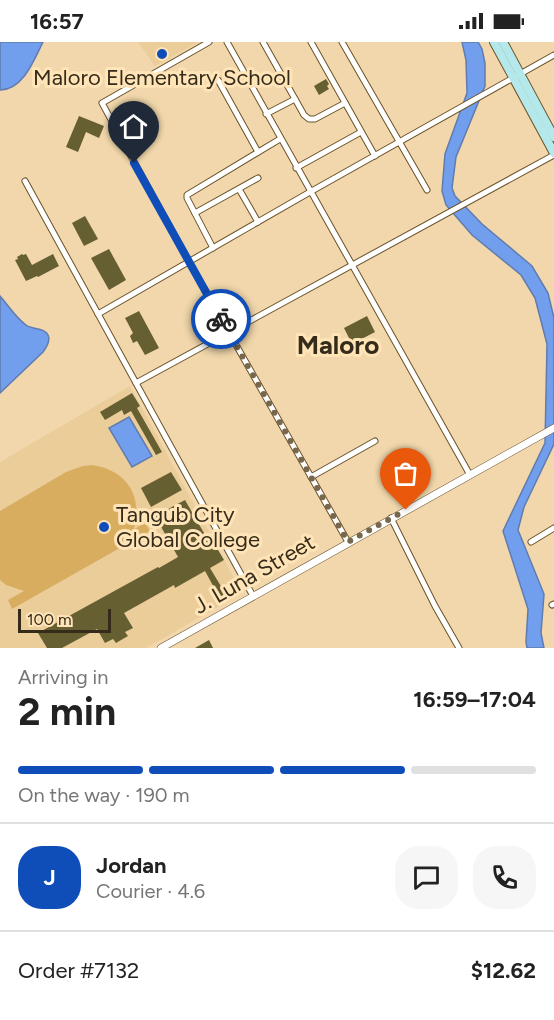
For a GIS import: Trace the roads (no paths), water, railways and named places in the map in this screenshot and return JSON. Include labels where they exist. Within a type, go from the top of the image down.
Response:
[{"type":"main road","points":[[494,42],[554,136]]},
{"type":"main road","points":[[503,42],[554,154]]},
{"type":"street","points":[[209,42],[102,103],[189,262],[348,542]]},
{"type":"street","points":[[227,42],[470,475]]},
{"type":"street","points":[[263,42],[304,115],[312,120],[345,103]]},
{"type":"street","points":[[311,42],[375,156]]},
{"type":"street","points":[[342,42],[427,190]]},
{"type":"street","points":[[98,314],[554,55]]},
{"type":"street","points":[[218,80],[258,152]]},
{"type":"street","points":[[266,114],[295,99]]},
{"type":"street","points":[[296,168],[361,132]]},
{"type":"street","points":[[213,248],[187,198],[188,193],[280,139]]},
{"type":"street","points":[[136,383],[554,154]]},
{"type":"street","points":[[195,213],[258,178]]},
{"type":"street","points":[[25,182],[253,596]]},
{"type":"street","points":[[239,189],[258,222]]},
{"type":"street","name":"J. Luna Street","points":[[161,648],[554,428]]},
{"type":"street","points":[[311,477],[375,441]]},
{"type":"street","points":[[391,518],[459,648]]},
{"type":"street","points":[[531,542],[554,528]]},
{"type":"water","points":[[0,42],[43,42],[32,65],[21,80],[8,89],[0,90]]},
{"type":"water","points":[[462,42],[478,42],[482,49],[485,63],[485,86],[456,157],[452,188],[455,196],[482,224],[532,266],[548,293],[554,318],[554,444],[524,507],[518,530],[544,594],[541,633],[544,648],[527,648],[528,609],[503,531],[545,443],[547,344],[535,298],[521,275],[472,235],[446,205],[442,191],[445,154],[467,93],[466,60]]},
{"type":"water","points":[[0,296],[22,322],[29,327],[46,332],[49,340],[43,352],[0,393]]},
{"type":"water","points":[[129,417],[152,456],[132,467],[109,428]]},
{"type":"place","name":"Maloro Elementary School","points":[[162,54]]},
{"type":"place","name":"Tangub City Global College","points":[[104,527]]},
{"type":"district","name":"Maloro","points":[[338,345]]}]
